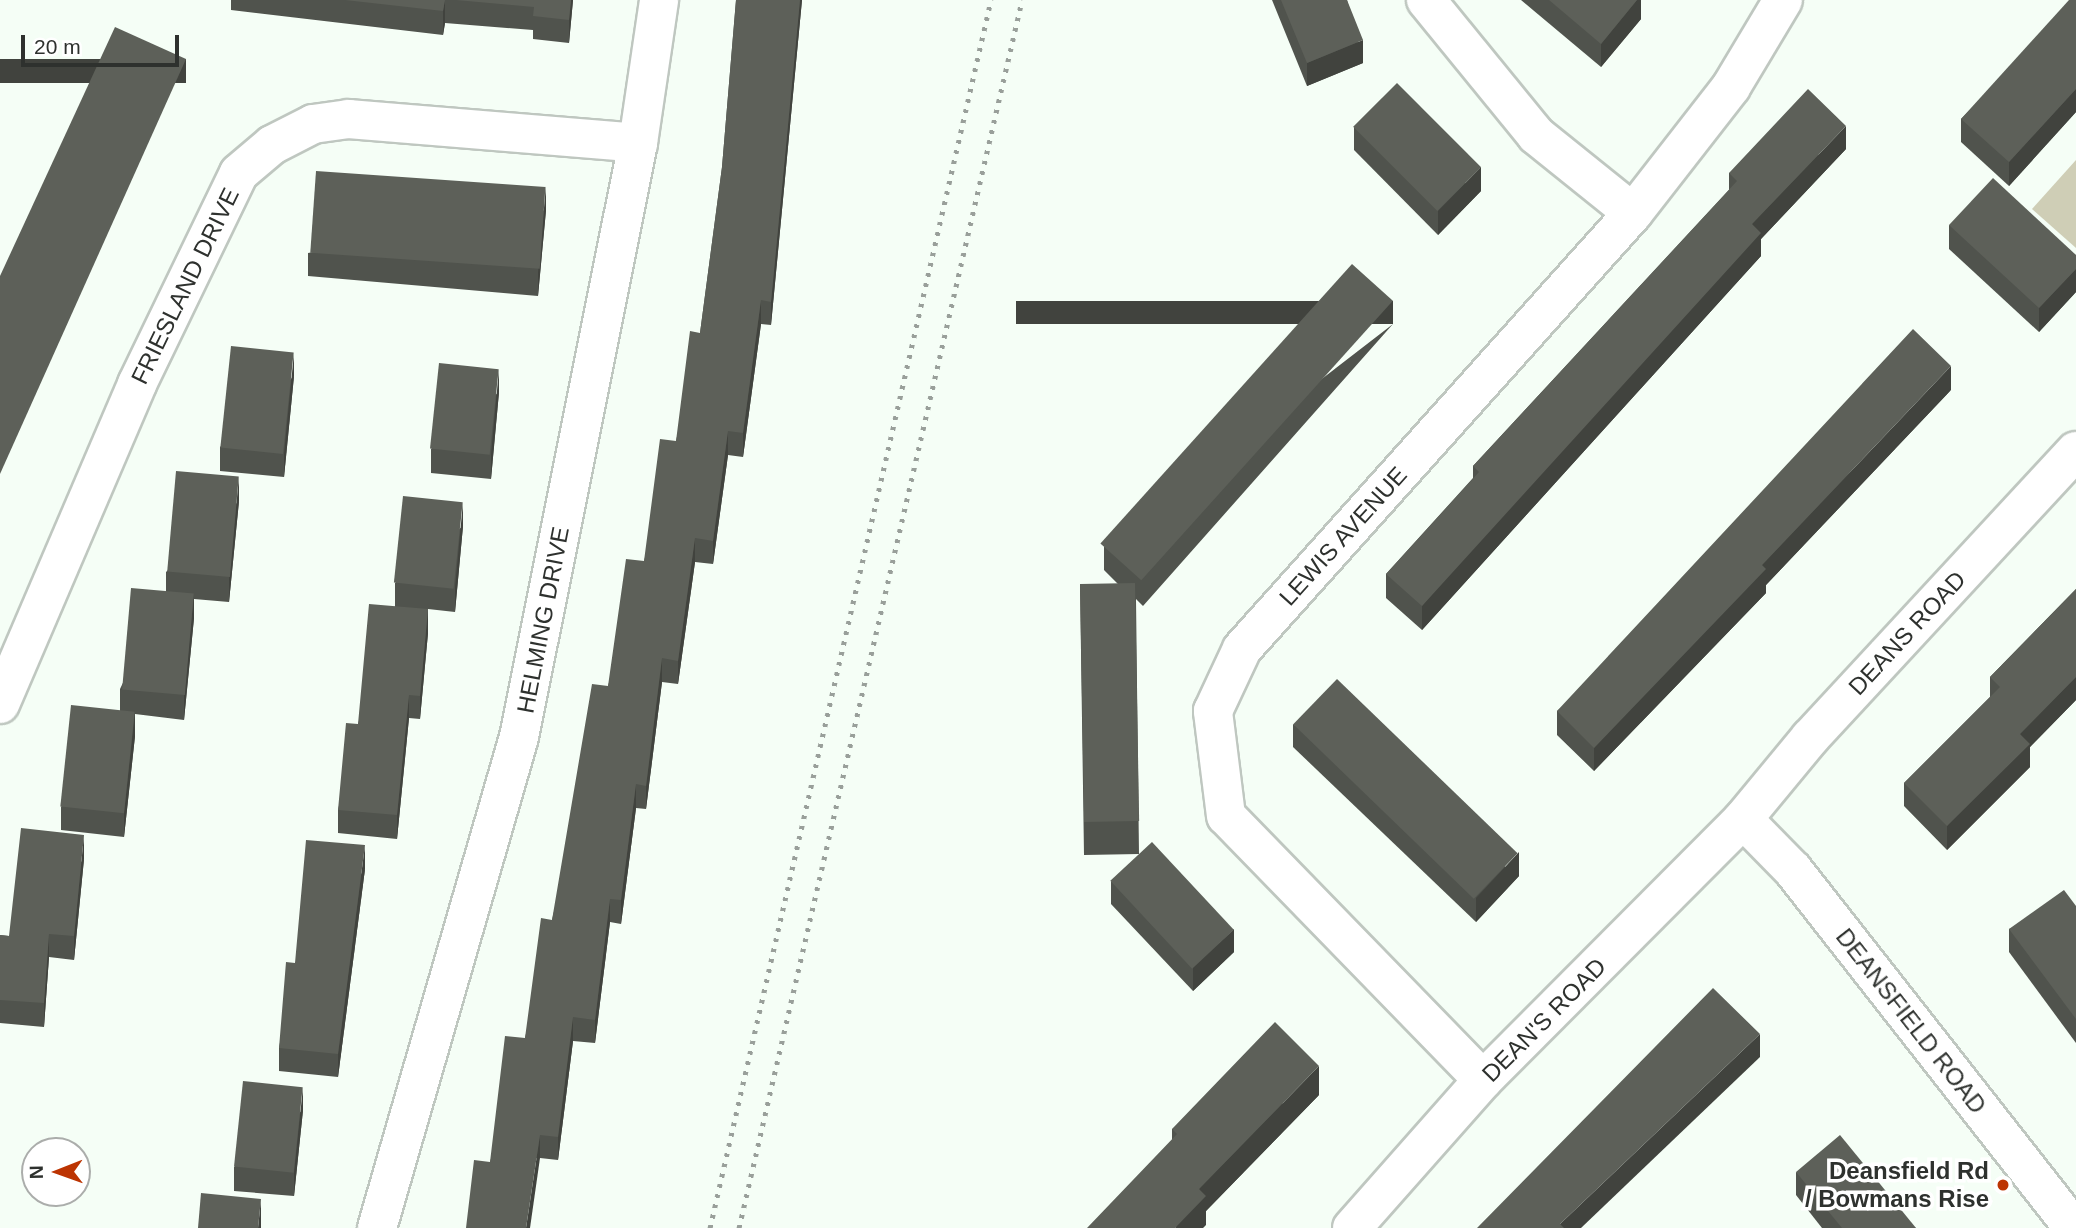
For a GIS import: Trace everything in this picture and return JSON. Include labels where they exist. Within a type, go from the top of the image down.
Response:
[{"type":"street","name":"HELMING DRIVE","points":[[377,1228],[519,737],[638,143],[659,0]]},
{"type":"street","points":[[1426,0],[1536,135],[1633,213]]},
{"type":"street","name":"LEWIS AVENUE","points":[[1483,1080],[1226,816],[1213,711],[1242,649],[1633,213],[1731,87],[1783,0]]},
{"type":"street","name":"FRIESLAND DRIVE","points":[[0,704],[137,384],[239,173],[272,145],[313,124],[349,120],[638,143]]},
{"type":"street","name":"DEANS ROAD","points":[[1743,819],[1810,738],[2076,451]]},
{"type":"street","name":"DEAN'S ROAD","points":[[1352,1228],[1483,1080],[1743,819]]},
{"type":"street","name":"DEANSFIELD ROAD","points":[[1743,819],[1793,870],[2074,1228]]},
{"type":"green space","points":[[2076,160],[2076,248],[2032,209]]},
{"type":"building","points":[[345,0],[445,0],[443,11]]},
{"type":"building","points":[[456,0],[571,0],[569,20],[533,16],[534,7]]},
{"type":"building","points":[[736,0],[800,0],[771,302],[761,300],[743,433],[728,431],[713,541],[695,538],[678,661],[662,658],[646,786],[636,784],[621,900],[610,899],[595,1020],[573,1017],[558,1137],[540,1135],[526,1228],[466,1228],[474,1160],[490,1162],[505,1036],[525,1038],[541,918],[552,920],[592,684],[608,686],[626,559],[644,561],[660,439],[676,441],[690,331],[700,333],[722,167]]},
{"type":"building","points":[[1281,0],[1347,0],[1363,40],[1307,63]]},
{"type":"building","points":[[1549,0],[1637,0],[1601,44]]},
{"type":"building","points":[[2069,0],[2076,0],[2076,89],[2009,162],[1961,119]]},
{"type":"building","points":[[115,27],[186,59],[0,474],[0,276]]},
{"type":"building","points":[[1397,83],[1481,167],[1437,211],[1353,127]]},
{"type":"building","points":[[1808,89],[1846,126],[1752,224],[1761,233],[1422,606],[1386,574],[1479,472],[1473,466],[1737,181],[1729,173]]},
{"type":"building","points":[[316,171],[545,187],[540,269],[310,253]]},
{"type":"building","points":[[1993,178],[2076,255],[2076,269],[2039,308],[1949,225]]},
{"type":"building","points":[[1352,264],[1393,301],[1141,580],[1100,543]]},
{"type":"building","points":[[1913,329],[1951,366],[1762,565],[1766,569],[1594,748],[1557,711]]},
{"type":"building","points":[[231,346],[294,353],[283,454],[220,447]]},
{"type":"building","points":[[439,363],[499,369],[490,455],[430,449]]},
{"type":"building","points":[[176,471],[239,476],[230,577],[167,572]]},
{"type":"building","points":[[403,496],[463,502],[454,589],[394,583]]},
{"type":"building","points":[[1135,583],[1139,821],[1084,822],[1080,584]]},
{"type":"building","points":[[131,588],[194,593],[185,695],[122,690]]},
{"type":"building","points":[[2076,589],[2076,677],[2020,734],[2030,744],[1947,826],[1904,783],[2000,687],[1990,677]]},
{"type":"building","points":[[369,604],[428,609],[420,696],[409,695],[397,815],[338,810],[346,723],[358,724]]},
{"type":"building","points":[[1337,679],[1518,853],[1474,899],[1293,724]]},
{"type":"building","points":[[71,705],[135,712],[124,813],[60,806]]},
{"type":"building","points":[[21,828],[84,835],[74,936],[49,934],[44,1003],[0,1000],[0,935],[9,936]]},
{"type":"building","points":[[306,840],[365,845],[338,1054],[279,1048],[286,962],[295,963]]},
{"type":"building","points":[[1152,842],[1234,930],[1192,969],[1110,881]]},
{"type":"building","points":[[2064,890],[2076,906],[2076,1019],[2009,929]]},
{"type":"building","points":[[1713,988],[1760,1034],[1560,1224],[1564,1228],[1477,1228]]},
{"type":"building","points":[[1275,1022],[1319,1066],[1199,1189],[1206,1196],[1175,1228],[1087,1228],[1177,1134],[1172,1129]]},
{"type":"building","points":[[243,1081],[303,1087],[294,1173],[234,1167]]},
{"type":"building","points":[[1840,1135],[1916,1228],[1842,1228],[1796,1172]]},
{"type":"building","points":[[201,1193],[261,1199],[258,1228],[198,1228]]},
{"type":"railway","points":[[710,1228],[991,0]]},
{"type":"railway","points":[[739,1228],[1022,0]]},
{"type":"place","name":"Deansfield Rd / Bowmans Rise","points":[[2003,1185]]}]
